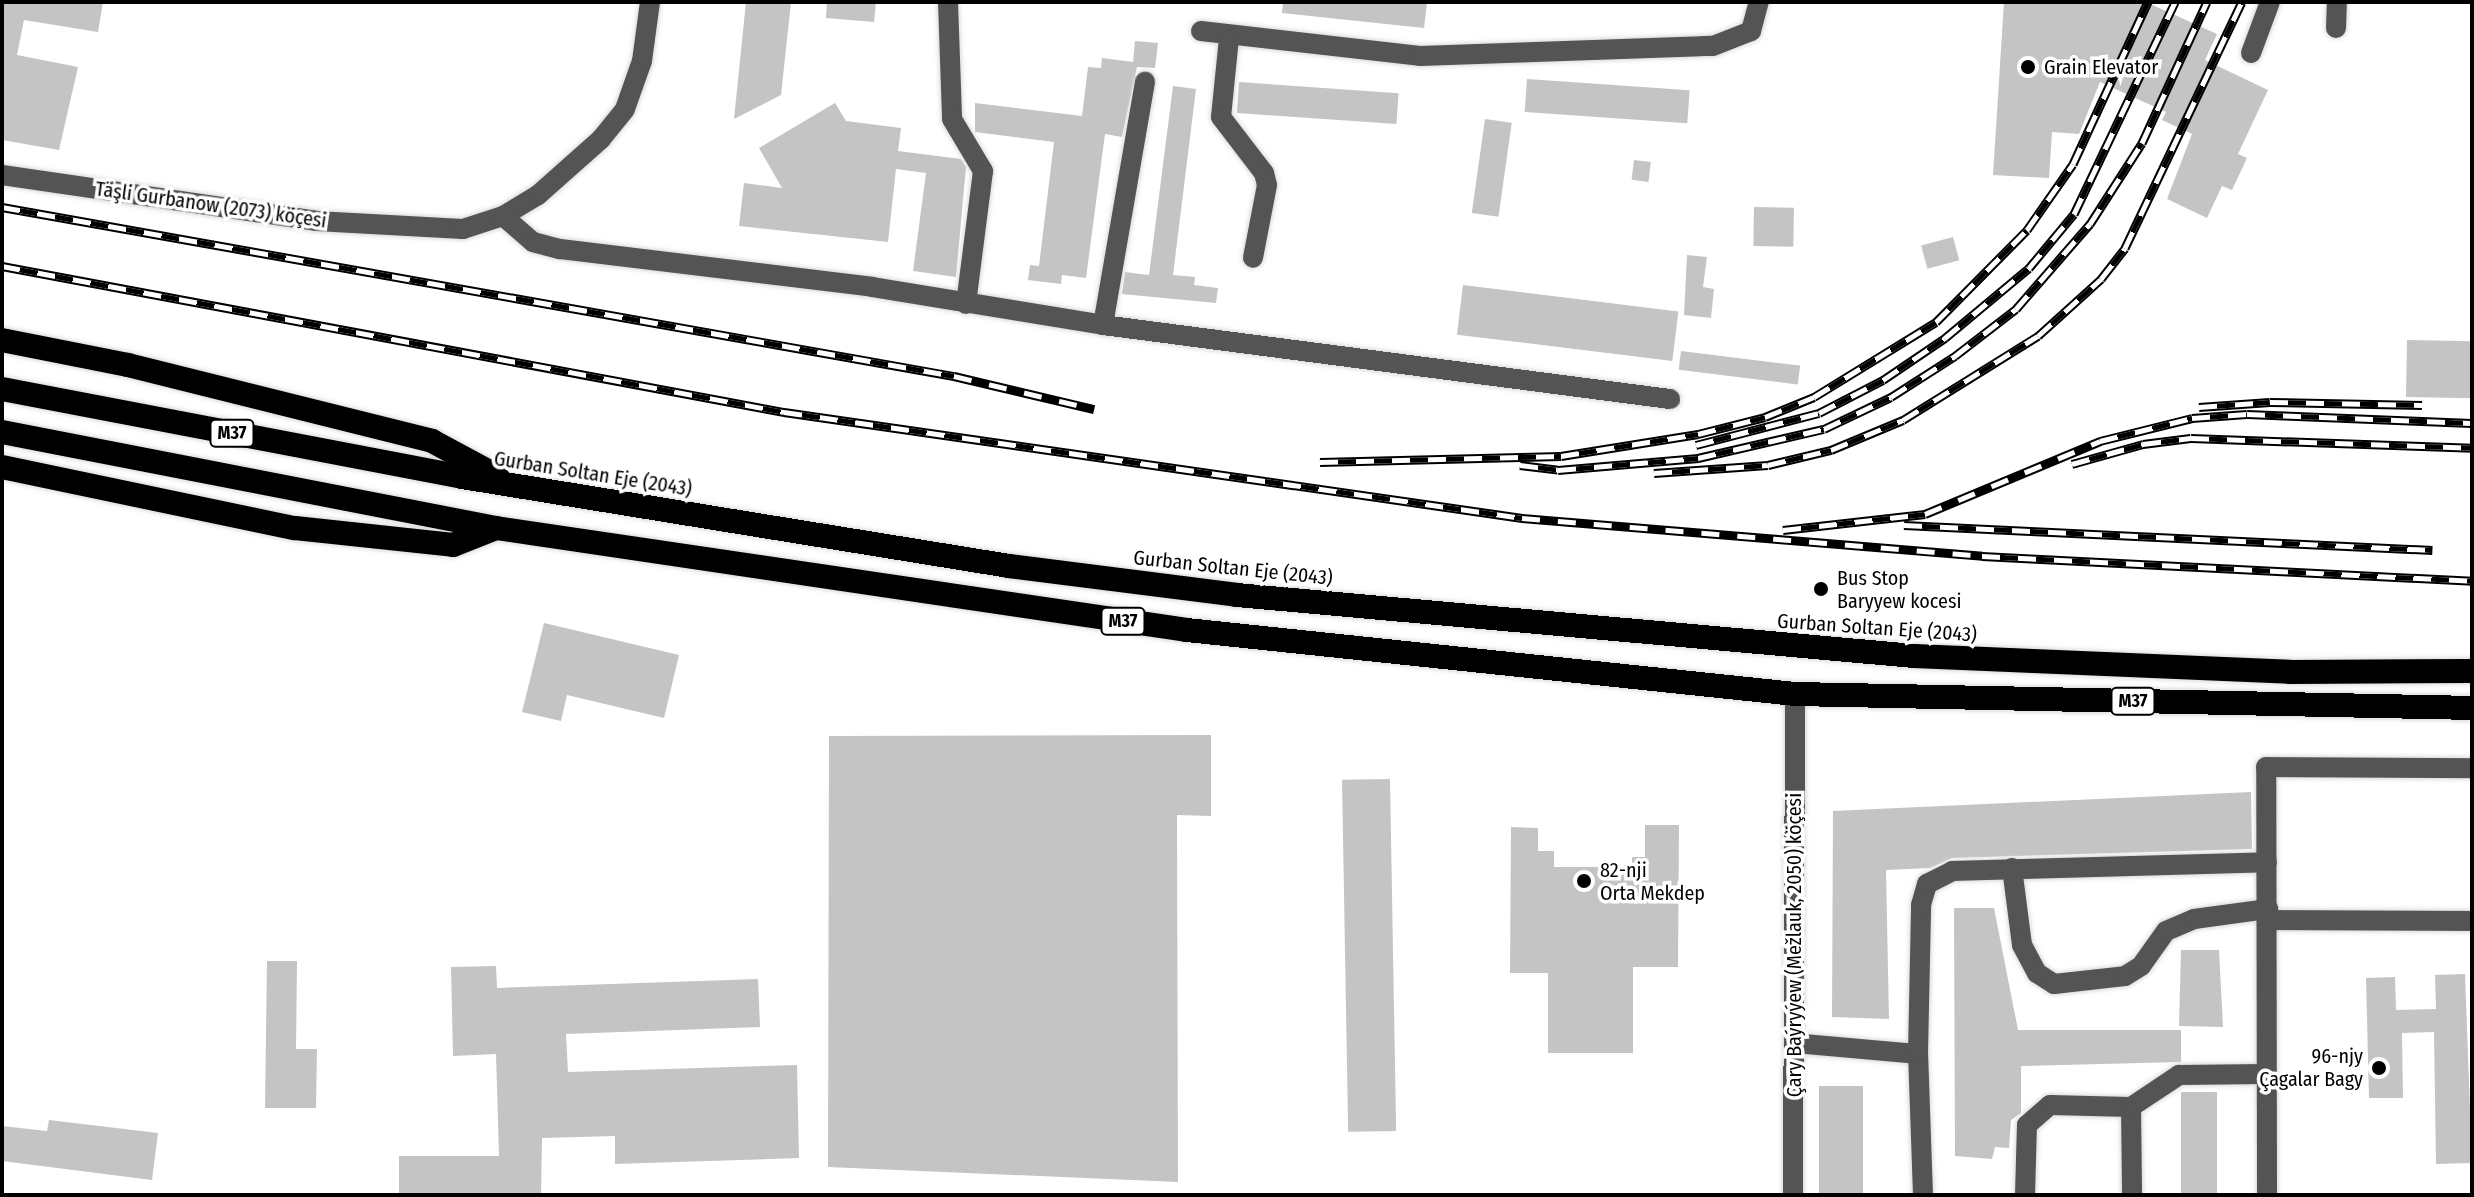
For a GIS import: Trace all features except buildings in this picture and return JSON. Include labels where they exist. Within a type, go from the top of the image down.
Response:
[{"type":"highway","points":[[2,340],[128,365],[432,441],[517,486]]},
{"type":"highway","name":"Gurban Soltan Eje (2043)","points":[[2,389],[462,477],[1024,568],[1237,595],[1745,644],[2290,672],[2472,671]]},
{"type":"highway","name":"M37","points":[[2,432],[496,528],[1187,630],[1795,694],[2472,708]]},
{"type":"highway","points":[[2,467],[295,528],[453,545],[496,528]]},
{"type":"street","name":"Täşli Gurbanow (2073) köçesi","points":[[2,175],[316,221],[463,229],[503,216],[572,168],[625,109],[642,61],[650,2]]},
{"type":"street","points":[[948,2],[952,119],[983,171],[966,304]]},
{"type":"street","points":[[1201,31],[1229,38],[1420,56],[1713,46],[1751,31],[1759,2]]},
{"type":"street","points":[[2251,53],[2270,2]]},
{"type":"street","points":[[2336,28],[2337,2]]},
{"type":"street","points":[[1229,38],[1221,117],[1264,173],[1267,185],[1253,258]]},
{"type":"street","points":[[1103,325],[1145,82]]},
{"type":"street","points":[[503,216],[533,242],[560,249],[872,287],[1103,325],[1670,399]]},
{"type":"street","name":"Çary Baýryýew (Mežlauk, 2050) köçesi","points":[[1793,1195],[1795,694]]},
{"type":"street","points":[[2267,1195],[2266,767],[2472,768]]},
{"type":"street","points":[[1923,1195],[1918,1054],[1922,894],[1931,881],[1952,871],[2267,862]]},
{"type":"street","points":[[2012,868],[2022,945],[2037,973],[2054,984],[2125,976],[2141,966],[2166,931],[2194,919],[2268,914],[2472,921]]},
{"type":"street","points":[[1794,1043],[1918,1054]]},
{"type":"street","points":[[2025,1195],[2027,1125],[2050,1105],[2131,1107],[2179,1075],[2265,1074]]},
{"type":"street","points":[[2131,1107],[2132,1195]]},
{"type":"railway","points":[[1320,462],[1561,456],[1698,434],[1765,417],[1814,397],[1936,322],[2027,230],[2073,164],[2148,2]]},
{"type":"railway","points":[[1696,445],[1819,413],[1883,380],[1945,338],[2029,268],[2074,214],[2175,2]]},
{"type":"railway","points":[[1520,465],[1558,470],[1698,458],[1824,429],[1891,397],[1955,356],[2016,309],[2090,224],[2142,143],[2207,2]]},
{"type":"railway","points":[[1654,473],[1768,465],[1831,450],[1903,420],[2038,336],[2101,279],[2125,248],[2242,2]]},
{"type":"railway","points":[[2,207],[954,376],[1094,409]]},
{"type":"railway","points":[[2,266],[784,412],[1522,518],[1982,556],[2472,581]]},
{"type":"railway","points":[[2199,407],[2270,402],[2422,405]]},
{"type":"railway","points":[[1783,530],[1925,514],[2100,441],[2192,418],[2247,414],[2472,423]]},
{"type":"railway","points":[[2072,464],[2143,444],[2191,438],[2472,448]]},
{"type":"railway","points":[[1904,525],[2432,550]]},
{"type":"place","name":"Grain Elevator","points":[[2028,67]]},
{"type":"place","name":"Bus Stop Baryyew kocesi","points":[[1821,589]]},
{"type":"place","name":"82-nji Orta Mekdep","points":[[1584,881]]},
{"type":"place","name":"96-njy Çagalar Bagy","points":[[2379,1068]]}]
